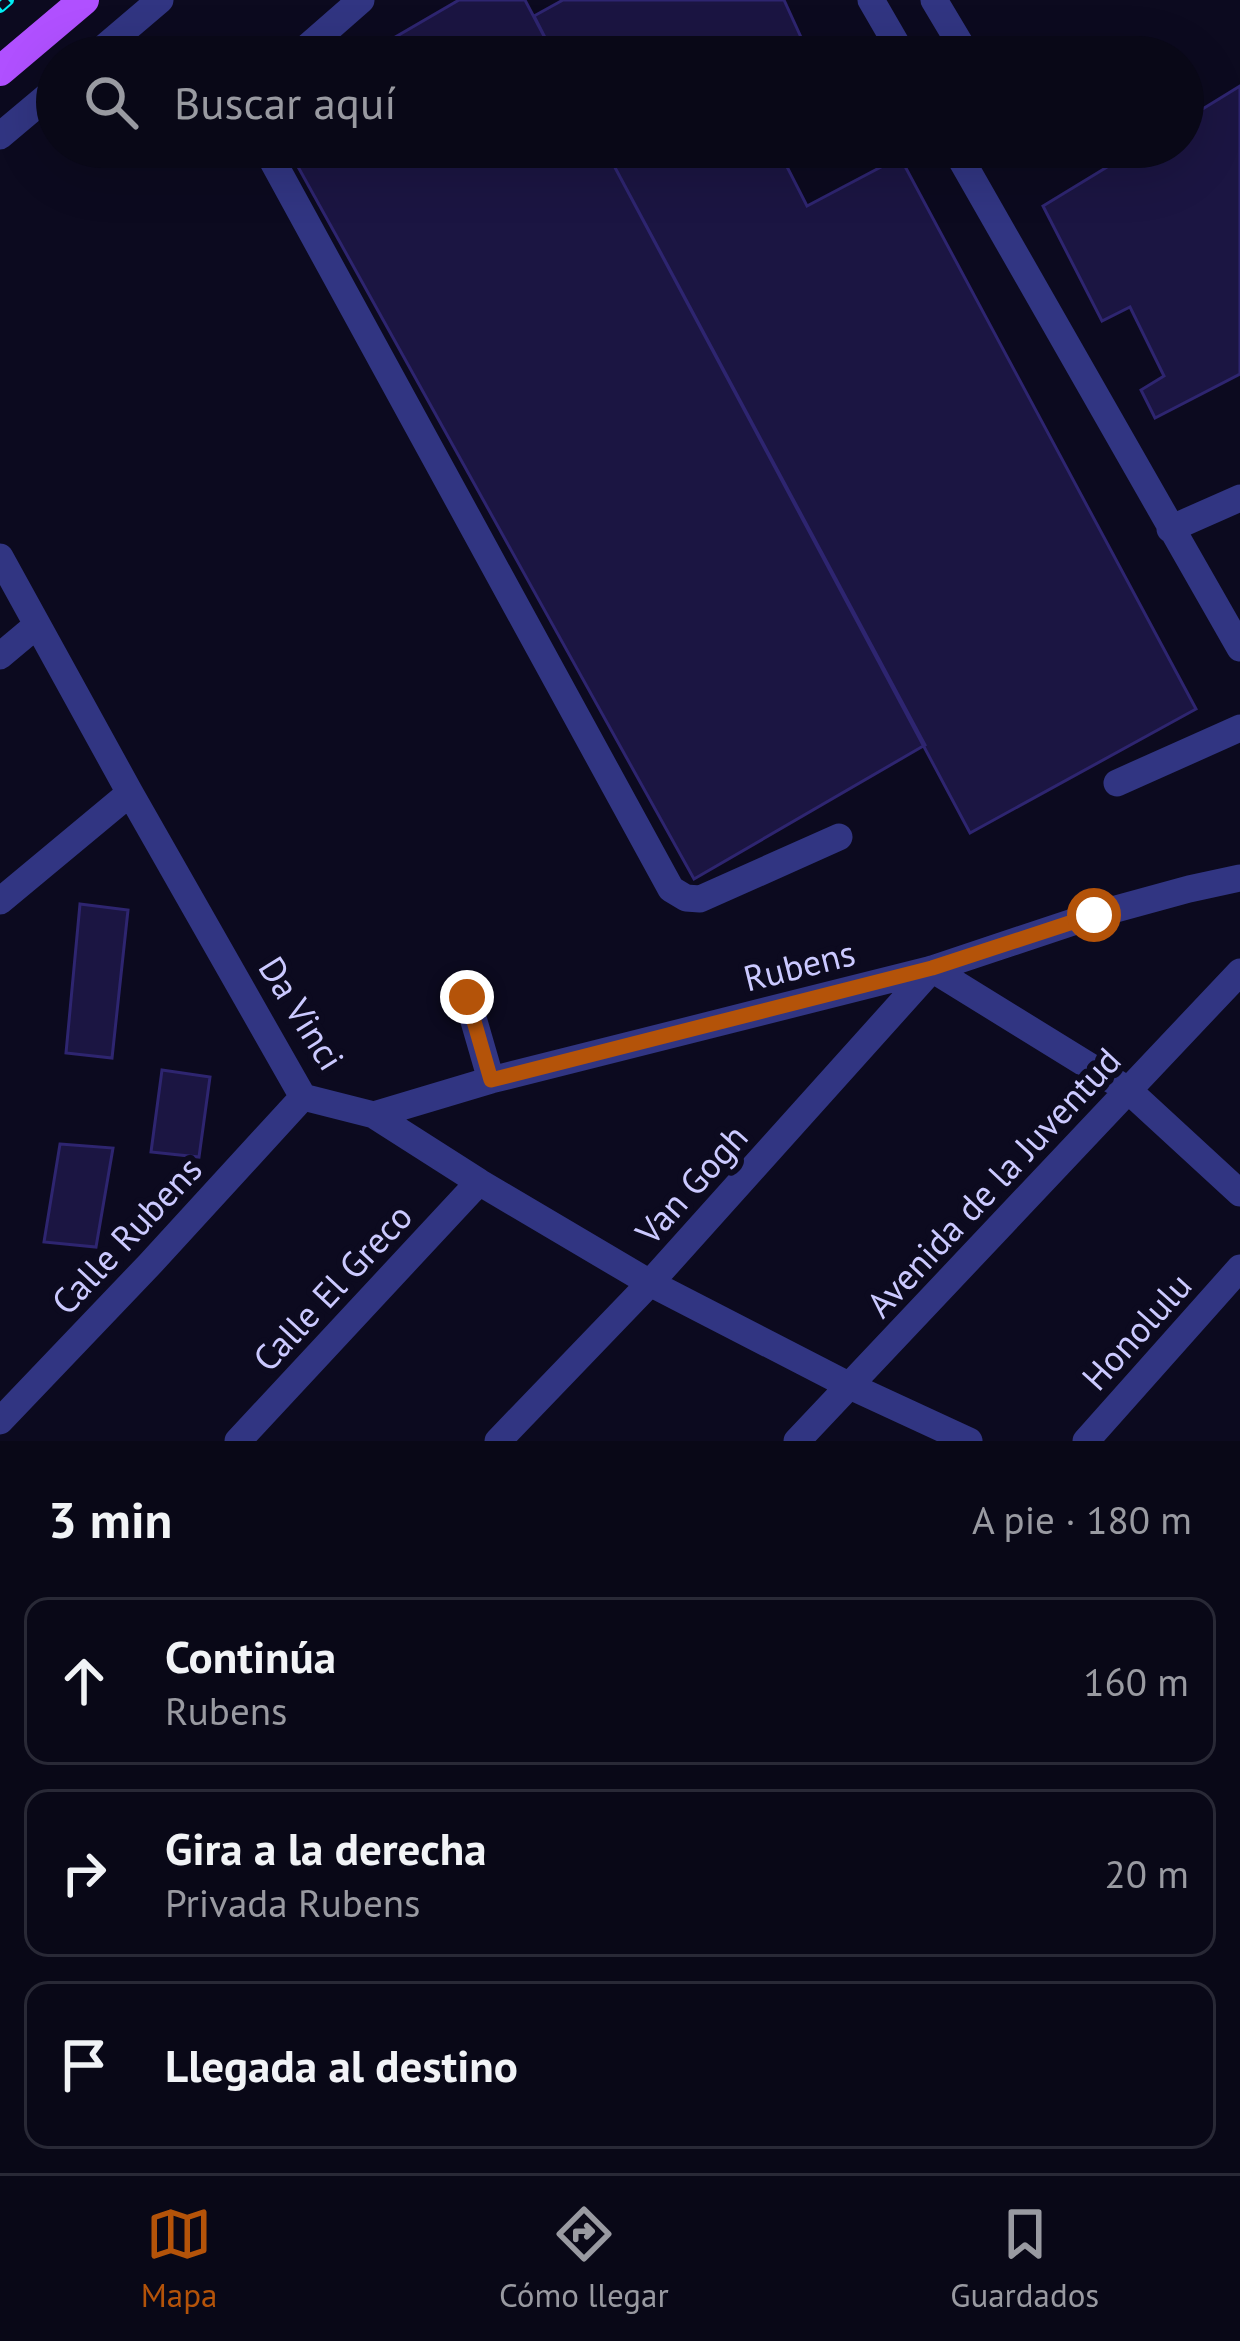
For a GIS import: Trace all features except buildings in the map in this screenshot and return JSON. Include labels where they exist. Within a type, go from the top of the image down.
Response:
[{"type":"main road","points":[[41,36],[84,0]]},
{"type":"main road","points":[[0,71],[36,41]]},
{"type":"street","points":[[118,36],[160,0]]},
{"type":"street","points":[[320,36],[361,0]]},
{"type":"street","points":[[872,0],[892,36]]},
{"type":"street","points":[[934,0],[955,36]]},
{"type":"street","points":[[0,136],[36,106]]},
{"type":"street","points":[[277,168],[670,889],[700,899],[838,837]]},
{"type":"street","points":[[966,168],[1240,648]]},
{"type":"street","points":[[1170,529],[1240,498]]},
{"type":"street","name":"Da Vinci","points":[[0,557],[303,1097],[374,1115],[650,1283],[969,1441]]},
{"type":"street","points":[[0,656],[37,625]]},
{"type":"street","points":[[1117,783],[1240,728]]},
{"type":"street","points":[[0,901],[130,793]]},
{"type":"street","name":"Rubens","points":[[374,1115],[491,1080],[932,968],[1094,915],[1240,878]]},
{"type":"street","points":[[932,968],[1128,1090],[1240,1193]]},
{"type":"street","name":"Van Gogh","points":[[498,1441],[650,1283],[932,968]]},
{"type":"street","name":"Avenida de la Juventud","points":[[797,1441],[1240,972]]},
{"type":"street","points":[[467,997],[491,1080]]},
{"type":"street","name":"Calle Rubens","points":[[0,1421],[303,1097]]},
{"type":"street","name":"Calle El Greco","points":[[238,1441],[479,1182]]},
{"type":"street","name":"Honolulu","points":[[1086,1441],[1240,1268]]},
{"type":"railway","points":[[0,7],[8,0]]},
{"type":"route","points":[[467,997],[491,1080],[932,968],[1094,915]]}]
